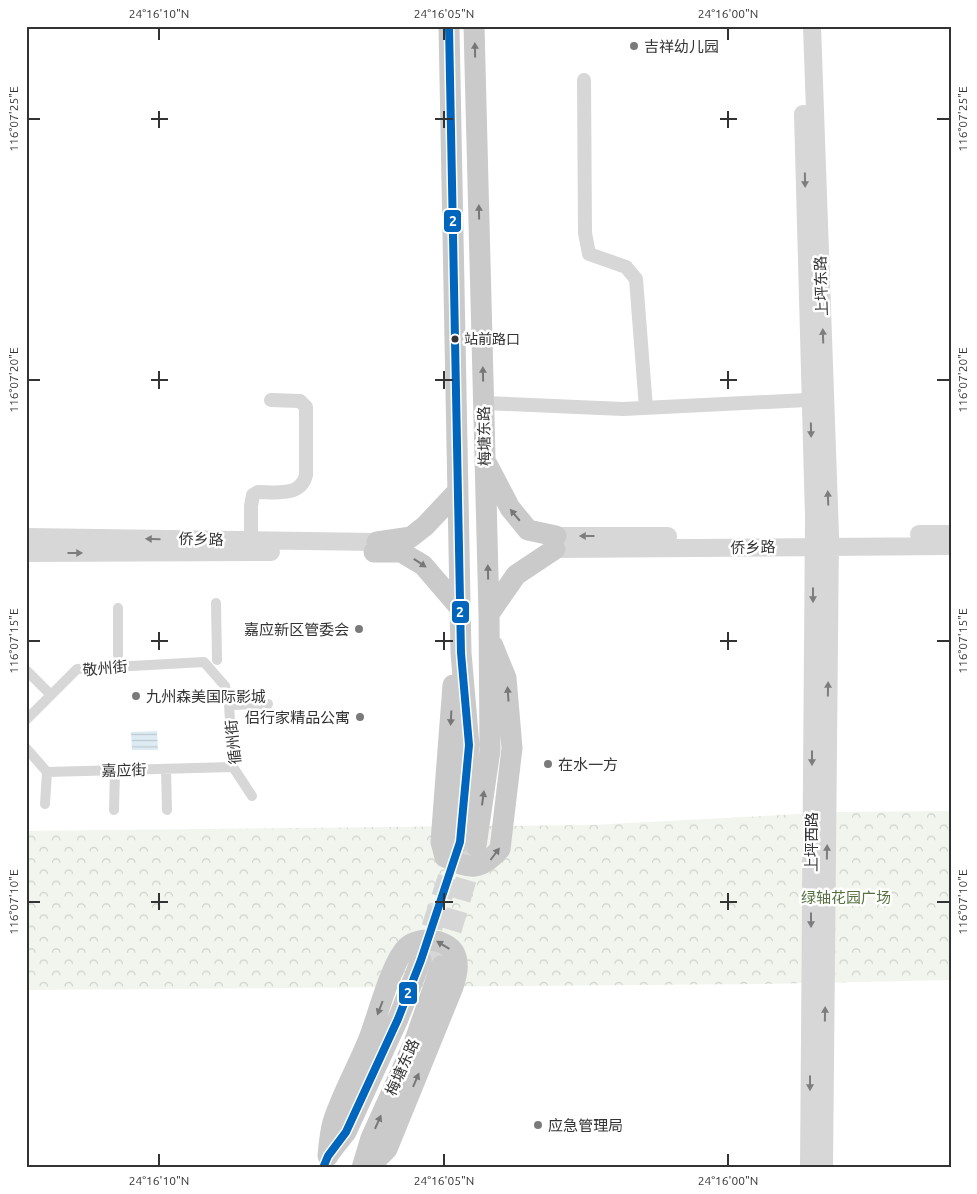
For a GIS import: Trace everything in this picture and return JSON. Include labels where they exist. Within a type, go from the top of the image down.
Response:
[{"type":"main road","name":"梅塘东路","points":[[449,26],[461,653],[469,745],[468,844],[490,750],[489,614],[474,26]]},
{"type":"main road","points":[[485,462],[510,508],[528,530],[556,543],[516,575],[489,614]]},
{"type":"main road","points":[[375,547],[411,537],[425,526],[458,492]]},
{"type":"main road","points":[[375,547],[401,552],[423,564],[460,608]]},
{"type":"main road","points":[[461,653],[453,688],[441,842],[445,857],[460,865],[480,867],[490,861],[500,849],[512,748],[506,678],[489,638]]},
{"type":"main road","points":[[325,1162],[332,1123],[368,1042],[397,963],[407,947],[421,940],[437,941],[448,947],[456,955],[457,970],[453,987],[386,1149],[368,1168]]},
{"type":"main road","name":"梅塘东路","points":[[325,1162],[346,1132],[398,1019],[431,963],[414,1043],[371,1138],[362,1168]]},
{"type":"street","name":"上坪东路","points":[[801,26],[821,541]]},
{"type":"street","name":"上坪东路","points":[[812,26],[821,541]]},
{"type":"street","points":[[584,80],[585,233],[589,254],[626,267],[636,279],[646,408]]},
{"type":"street","points":[[251,540],[251,506],[253,495],[258,492],[297,490],[304,484],[306,475],[306,407],[300,401],[271,400]]},
{"type":"street","points":[[484,403],[623,409],[807,400]]},
{"type":"street","name":"侨乡路","points":[[821,541],[951,534]]},
{"type":"street","name":"侨乡路","points":[[26,537],[251,540],[375,547]]},
{"type":"street","name":"侨乡路","points":[[556,543],[821,541],[951,546]]},
{"type":"street","name":"上坪西路","points":[[809,1168],[821,541]]},
{"type":"street","name":"上坪西路","points":[[821,541],[824,1168]]},
{"type":"street","name":"侨乡路","points":[[26,554],[375,547]]},
{"type":"street","points":[[216,603],[217,660]]},
{"type":"street","points":[[118,608],[118,655]]},
{"type":"street","name":"敬州街","points":[[26,720],[77,669],[204,662]]},
{"type":"street","name":"循州街","points":[[204,662],[224,686],[229,705],[233,768],[252,796]]},
{"type":"street","points":[[26,670],[50,694]]},
{"type":"street","points":[[229,705],[268,704]]},
{"type":"street","points":[[26,748],[47,772],[46,804]]},
{"type":"street","name":"嘉应街","points":[[47,772],[233,768]]},
{"type":"street","points":[[166,769],[167,810]]},
{"type":"street","points":[[114,810],[115,770]]},
{"type":"green space","name":"绿轴花园广场","points":[[951,811],[951,980],[763,984],[26,990],[26,831],[591,825],[839,812]]},
{"type":"shaded area","points":[[157,731],[158,750],[132,750],[131,732]]},
{"type":"tunnel","points":[[422,958],[459,844]]},
{"type":"tunnel","points":[[442,961],[475,849]]},
{"type":"transit line","name":"2","points":[[323,1168],[328,1156],[346,1132],[398,1019],[421,960],[460,842],[469,745],[461,653],[449,26]]},
{"type":"place","name":"吉祥幼儿园","points":[[634,46]]},
{"type":"place","name":"站前路口","points":[[455,339]]},
{"type":"place","name":"嘉应新区管委会","points":[[359,629]]},
{"type":"place","name":"九州森美国际影城","points":[[136,696]]},
{"type":"place","name":"侣行家精品公寓","points":[[360,717]]},
{"type":"place","name":"在水一方","points":[[548,764]]},
{"type":"place","name":"应急管理局","points":[[538,1125]]}]
